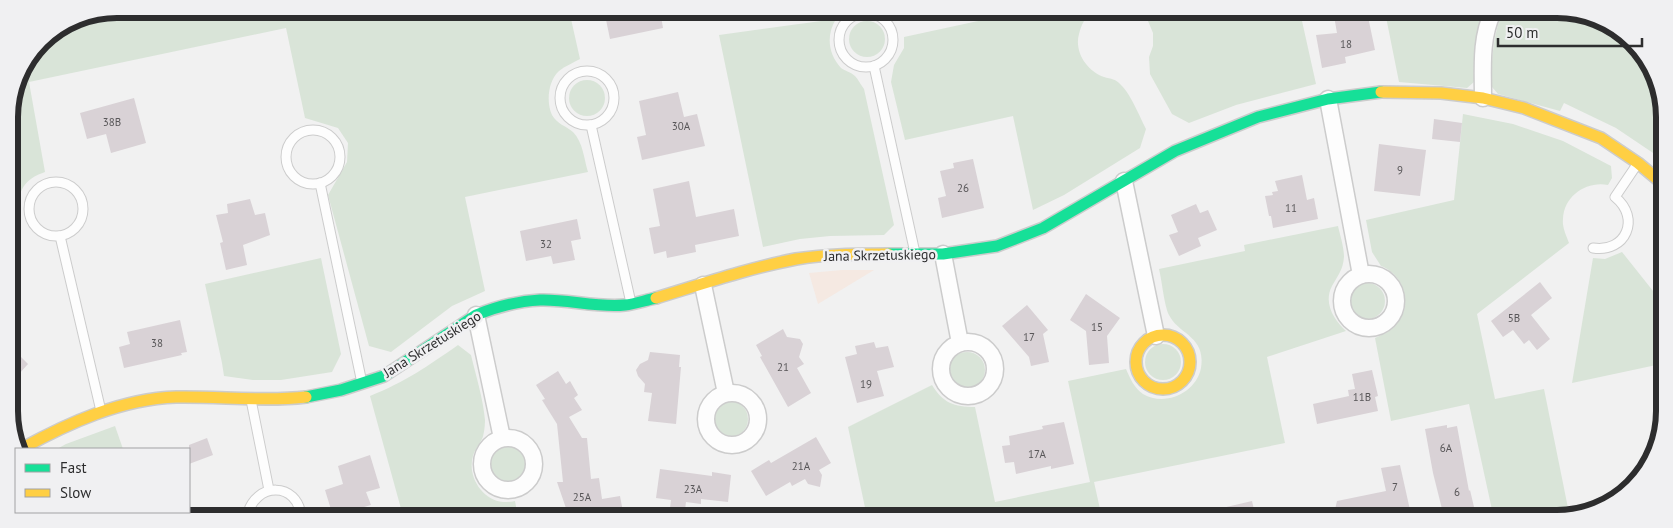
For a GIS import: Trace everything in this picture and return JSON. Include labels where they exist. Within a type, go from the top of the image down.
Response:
[{"type":"street","points":[[1483,98],[1484,43],[1490,18]]},
{"type":"street","name":"Jana Skrzetuskiego","points":[[24,447],[40,438],[102,413],[130,405],[174,397],[251,399],[310,397],[340,390],[383,376],[476,315],[511,304],[540,300],[605,305],[631,304],[703,285],[764,266],[796,259],[836,254],[943,254],[998,246],[1043,228],[1175,151],[1258,116],[1328,98],[1376,92],[1441,93],[1483,98],[1524,108],[1555,118],[1601,138],[1638,163],[1656,178]]},
{"type":"street","points":[[1328,98],[1361,274]]},
{"type":"street","points":[[1124,181],[1156,336]]},
{"type":"street","points":[[943,254],[960,343]]},
{"type":"street","points":[[703,285],[726,393]]},
{"type":"street","points":[[476,315],[502,438]]},
{"type":"street","points":[[1156,336],[1173,336],[1186,346],[1189,353],[1191,361],[1190,370],[1186,377],[1174,387],[1166,389],[1150,386],[1140,376],[1137,368],[1136,361],[1140,348],[1144,342],[1156,336]]},
{"type":"lane","points":[[851,18],[841,30],[840,48],[844,56],[851,63],[860,67],[874,66],[885,60],[890,53],[893,45],[893,36],[890,28],[881,18]]},
{"type":"lane","points":[[874,66],[916,254]]},
{"type":"lane","points":[[588,71],[603,76],[609,82],[614,97],[610,112],[605,118],[592,125],[577,124],[570,120],[565,115],[560,101],[563,86],[573,75],[580,72],[588,71]]},
{"type":"lane","points":[[592,125],[631,304]]},
{"type":"lane","points":[[317,130],[332,138],[340,154],[337,170],[332,177],[320,183],[307,184],[298,180],[291,174],[287,166],[285,156],[292,139],[308,131],[317,130]]},
{"type":"lane","points":[[1593,248],[1610,247],[1619,243],[1625,235],[1628,217],[1625,208],[1616,197],[1638,163]]},
{"type":"lane","points":[[52,182],[60,182],[76,189],[81,196],[83,204],[80,222],[68,233],[60,236],[50,235],[42,231],[30,217],[29,207],[31,198],[36,190],[52,182]]},
{"type":"lane","points":[[320,183],[362,383]]},
{"type":"lane","points":[[60,236],[102,413]]},
{"type":"lane","points":[[251,399],[269,490]]},
{"type":"lane","points":[[248,510],[254,499],[261,493],[269,490],[278,490],[294,498],[299,510]]},
{"type":"shaded area","points":[[571,18],[580,59],[561,69],[555,75],[550,86],[549,104],[554,118],[573,132],[579,141],[588,172],[465,197],[485,291],[452,306],[391,352],[369,346],[328,195],[347,162],[348,143],[338,128],[305,118],[286,28],[29,82],[45,172],[26,183],[18,200],[18,110],[19,97],[25,78],[34,61],[46,46],[61,34],[78,25],[97,19]]},
{"type":"shaded area","points":[[992,18],[1086,18],[1078,41],[1080,54],[1087,66],[1104,77],[1115,80],[1128,94],[1146,129],[1140,148],[1064,195],[1033,210],[1013,116],[905,140],[891,82],[894,65],[904,48],[904,37]]},
{"type":"shaded area","points":[[1146,18],[1301,18],[1316,84],[1236,105],[1189,123],[1172,114],[1150,74],[1149,57],[1153,46],[1153,33]]},
{"type":"shaded area","points":[[1386,18],[1483,18],[1480,29],[1474,82],[1467,88],[1399,82]]},
{"type":"shaded area","points":[[1570,18],[1595,25],[1627,46],[1648,78],[1654,97],[1656,155],[1616,128],[1564,103],[1560,111],[1498,94],[1492,87],[1492,60],[1500,19]]},
{"type":"shaded area","points":[[836,19],[831,31],[831,51],[841,68],[852,73],[864,89],[894,225],[884,235],[830,236],[800,239],[763,247],[719,35]]},
{"type":"shaded area","points":[[867,21],[880,26],[885,39],[880,52],[867,57],[854,52],[849,39],[854,26]]},
{"type":"shaded area","points":[[587,80],[594,81],[600,85],[604,91],[604,105],[600,111],[594,115],[587,116],[580,115],[574,111],[570,105],[569,98],[570,91],[574,85],[580,81]]},
{"type":"shaded area","points":[[1463,114],[1513,124],[1563,141],[1611,166],[1612,178],[1608,185],[1592,185],[1584,188],[1567,203],[1563,222],[1564,231],[1569,243],[1477,314],[1495,399],[1544,389],[1568,508],[1558,510],[1492,510],[1469,404],[1391,421],[1375,338],[1385,334],[1396,325],[1405,306],[1405,298],[1400,282],[1395,275],[1381,266],[1372,252],[1366,220],[1454,200]]},
{"type":"shaded area","points":[[1338,226],[1343,249],[1343,265],[1332,286],[1329,305],[1337,322],[1346,331],[1267,357],[1285,443],[1094,482],[1100,510],[866,510],[848,427],[932,385],[940,396],[950,403],[975,407],[995,502],[1090,482],[1068,381],[1126,369],[1140,392],[1152,398],[1170,398],[1186,391],[1198,377],[1201,368],[1200,349],[1191,337],[1173,322],[1169,315],[1159,269],[1245,251],[1244,245]]},
{"type":"shaded area","points":[[1622,252],[1656,295],[1656,365],[1572,383],[1593,258],[1605,259]]},
{"type":"shaded area","points":[[321,258],[341,354],[332,372],[281,380],[253,380],[224,376],[205,284]]},
{"type":"shaded area","points":[[874,270],[818,304],[809,273]]},
{"type":"shaded area","points":[[1367,283],[1380,288],[1385,301],[1380,314],[1367,319],[1354,314],[1349,301],[1354,288]]},
{"type":"shaded area","points":[[1163,344],[1176,349],[1181,362],[1176,375],[1163,380],[1150,375],[1145,362],[1150,349]]},
{"type":"shaded area","points":[[458,345],[471,355],[481,395],[485,422],[482,439],[474,454],[472,464],[474,479],[489,497],[503,502],[515,501],[517,510],[401,510],[370,396],[383,391],[426,367]]},
{"type":"shaded area","points":[[967,352],[980,357],[985,370],[980,383],[967,388],[954,383],[949,370],[954,357]]},
{"type":"shaded area","points":[[730,401],[743,406],[748,419],[743,432],[730,437],[717,432],[712,419],[717,406]]},
{"type":"shaded area","points":[[115,426],[123,448],[59,448]]},
{"type":"shaded area","points":[[508,446],[521,451],[526,464],[521,477],[508,482],[495,477],[490,464],[495,451]]},
{"type":"building","points":[[606,18],[661,18],[663,28],[610,39]]},
{"type":"building","points":[[1334,18],[1368,18],[1375,50],[1345,57],[1346,63],[1322,68],[1316,35],[1337,33]]},
{"type":"building","points":[[678,92],[684,117],[697,114],[705,146],[642,160],[637,137],[646,135],[639,101]]},
{"type":"building","points":[[134,98],[146,143],[111,153],[106,134],[87,139],[80,113]]},
{"type":"building","points":[[1434,119],[1462,123],[1460,142],[1432,139]]},
{"type":"building","points":[[1379,144],[1426,150],[1420,196],[1374,191]]},
{"type":"building","points":[[973,159],[984,208],[942,218],[938,198],[946,196],[940,171],[954,168],[953,163]]},
{"type":"building","points":[[1302,175],[1307,200],[1314,198],[1318,219],[1273,228],[1265,196],[1273,195],[1272,192],[1278,191],[1275,181]]},
{"type":"building","points":[[689,181],[696,217],[734,209],[739,236],[695,245],[696,252],[667,258],[666,251],[654,254],[649,228],[660,226],[653,189]]},
{"type":"building","points":[[250,199],[255,215],[265,213],[270,235],[243,245],[247,265],[226,270],[220,243],[223,242],[216,215],[228,213],[227,204]]},
{"type":"building","points":[[1196,204],[1200,213],[1208,210],[1217,230],[1198,238],[1201,246],[1179,256],[1169,235],[1178,232],[1171,215]]},
{"type":"building","points":[[577,219],[581,239],[571,241],[575,260],[553,264],[551,256],[526,261],[520,231]]},
{"type":"building","points":[[1540,282],[1552,298],[1531,315],[1550,339],[1537,350],[1529,340],[1524,344],[1513,330],[1503,337],[1491,321]]},
{"type":"building","points":[[1086,294],[1120,318],[1107,336],[1109,363],[1089,365],[1086,331],[1070,320]]},
{"type":"building","points":[[1027,305],[1048,330],[1043,334],[1049,362],[1031,366],[1029,357],[1002,326]]},
{"type":"building","points":[[180,320],[187,352],[181,353],[182,355],[124,368],[119,347],[130,344],[127,332]]},
{"type":"building","points":[[783,329],[787,337],[800,339],[803,344],[799,357],[804,364],[797,368],[811,393],[788,407],[760,357],[762,356],[756,345]]},
{"type":"building","points":[[874,342],[876,348],[888,346],[894,367],[877,371],[884,396],[857,403],[845,357],[857,354],[855,346]]},
{"type":"building","points":[[650,352],[680,355],[679,367],[681,367],[676,424],[648,421],[652,393],[644,392],[645,384],[638,376],[636,370],[640,364],[648,360]]},
{"type":"building","points":[[18,354],[28,364],[18,375]]},
{"type":"building","points":[[1372,370],[1378,396],[1375,397],[1378,411],[1317,424],[1313,404],[1349,396],[1348,390],[1355,389],[1352,374]]},
{"type":"building","points":[[558,371],[566,384],[570,381],[578,395],[574,398],[582,410],[569,417],[582,438],[587,438],[591,479],[599,478],[602,499],[620,496],[623,510],[567,510],[557,482],[563,482],[557,424],[542,400],[545,399],[536,385]]},
{"type":"building","points":[[1064,422],[1074,464],[1051,469],[1051,466],[1016,474],[1014,462],[1005,463],[1002,446],[1010,445],[1009,436],[1043,429],[1042,426]]},
{"type":"building","points":[[1447,425],[1447,428],[1457,426],[1469,491],[1474,507],[1465,510],[1442,510],[1425,429]]},
{"type":"building","points":[[816,437],[831,463],[819,470],[822,475],[820,487],[808,484],[805,479],[792,486],[790,482],[766,496],[751,471],[769,460],[771,463]]},
{"type":"building","points":[[207,438],[213,455],[190,464],[189,445]]},
{"type":"building","points":[[370,455],[380,488],[366,492],[371,505],[354,510],[331,510],[325,490],[343,484],[338,466]]},
{"type":"building","points":[[1400,465],[1410,510],[1335,510],[1337,501],[1386,491],[1381,468]]},
{"type":"building","points":[[660,469],[712,476],[712,472],[731,475],[728,502],[701,499],[701,504],[686,502],[685,510],[673,510],[670,508],[671,500],[656,498]]},
{"type":"building","points":[[1252,501],[1254,510],[1214,510]]},
{"type":"traffic: fast","points":[[888,254],[943,254],[997,246],[1043,228],[1175,151],[1258,117],[1328,99],[1381,92]]},
{"type":"traffic: fast","points":[[306,397],[341,390],[384,376],[476,315],[499,307],[540,300],[614,306],[656,298]]},
{"type":"traffic: slow","points":[[1381,92],[1441,93],[1483,98],[1524,108],[1601,138],[1638,163],[1656,178]]},
{"type":"traffic: slow","points":[[656,298],[743,272],[796,259],[831,255],[888,254]]},
{"type":"traffic: slow","points":[[1158,335],[1168,335],[1178,339],[1186,347],[1190,362],[1186,377],[1178,385],[1168,389],[1158,389],[1148,385],[1140,377],[1136,367],[1136,357],[1140,347],[1148,339],[1158,335]]},
{"type":"traffic: slow","points":[[24,447],[76,422],[115,407],[135,402],[176,397],[274,399],[306,397]]}]
